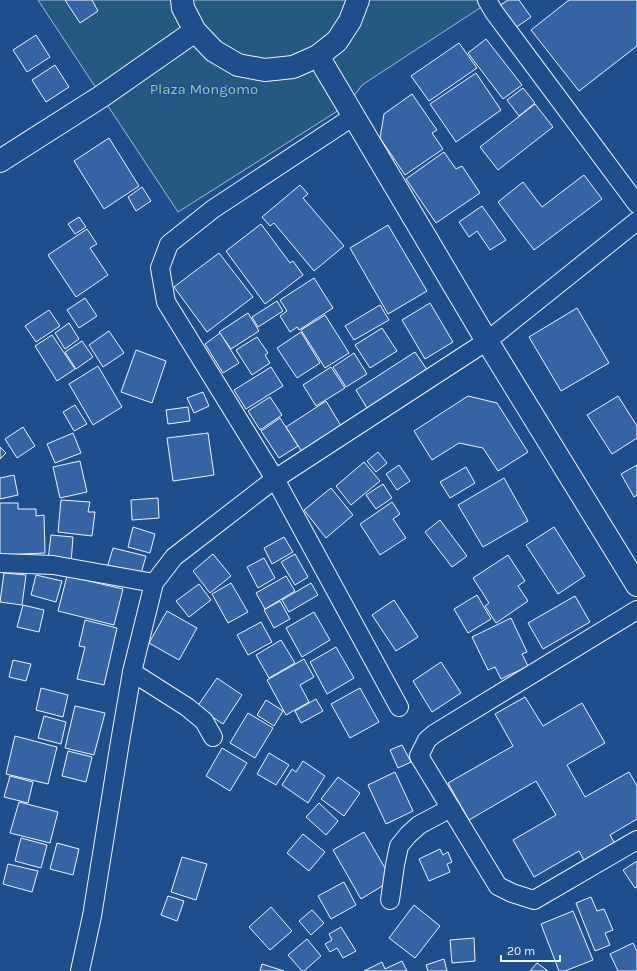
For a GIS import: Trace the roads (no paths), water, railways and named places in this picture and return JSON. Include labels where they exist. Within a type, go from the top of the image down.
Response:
[{"type":"street","points":[[182,0],[183,8],[195,31],[214,52],[238,65],[265,70],[293,67],[318,56],[336,41],[350,21],[358,0]]},
{"type":"street","points":[[487,0],[494,12],[637,204]]},
{"type":"street","points":[[0,161],[102,96],[195,31]]},
{"type":"street","points":[[318,56],[487,341],[637,585]]},
{"type":"street","points":[[354,116],[213,209],[169,244],[160,268],[166,302],[275,479],[399,708]]},
{"type":"street","points":[[80,971],[92,916],[132,672],[154,583],[174,557],[275,479],[487,341],[637,221]]},
{"type":"street","points":[[0,563],[53,565],[154,583]]},
{"type":"street","points":[[637,610],[434,734],[427,740],[419,756],[498,886],[512,893],[534,900],[637,840]]},
{"type":"street","points":[[132,672],[199,716],[204,721],[213,737]]},
{"type":"street","points":[[390,900],[399,846],[419,825],[451,808]]},
{"type":"park label","name":"Plaza Mongomo","points":[[204,89]]}]
